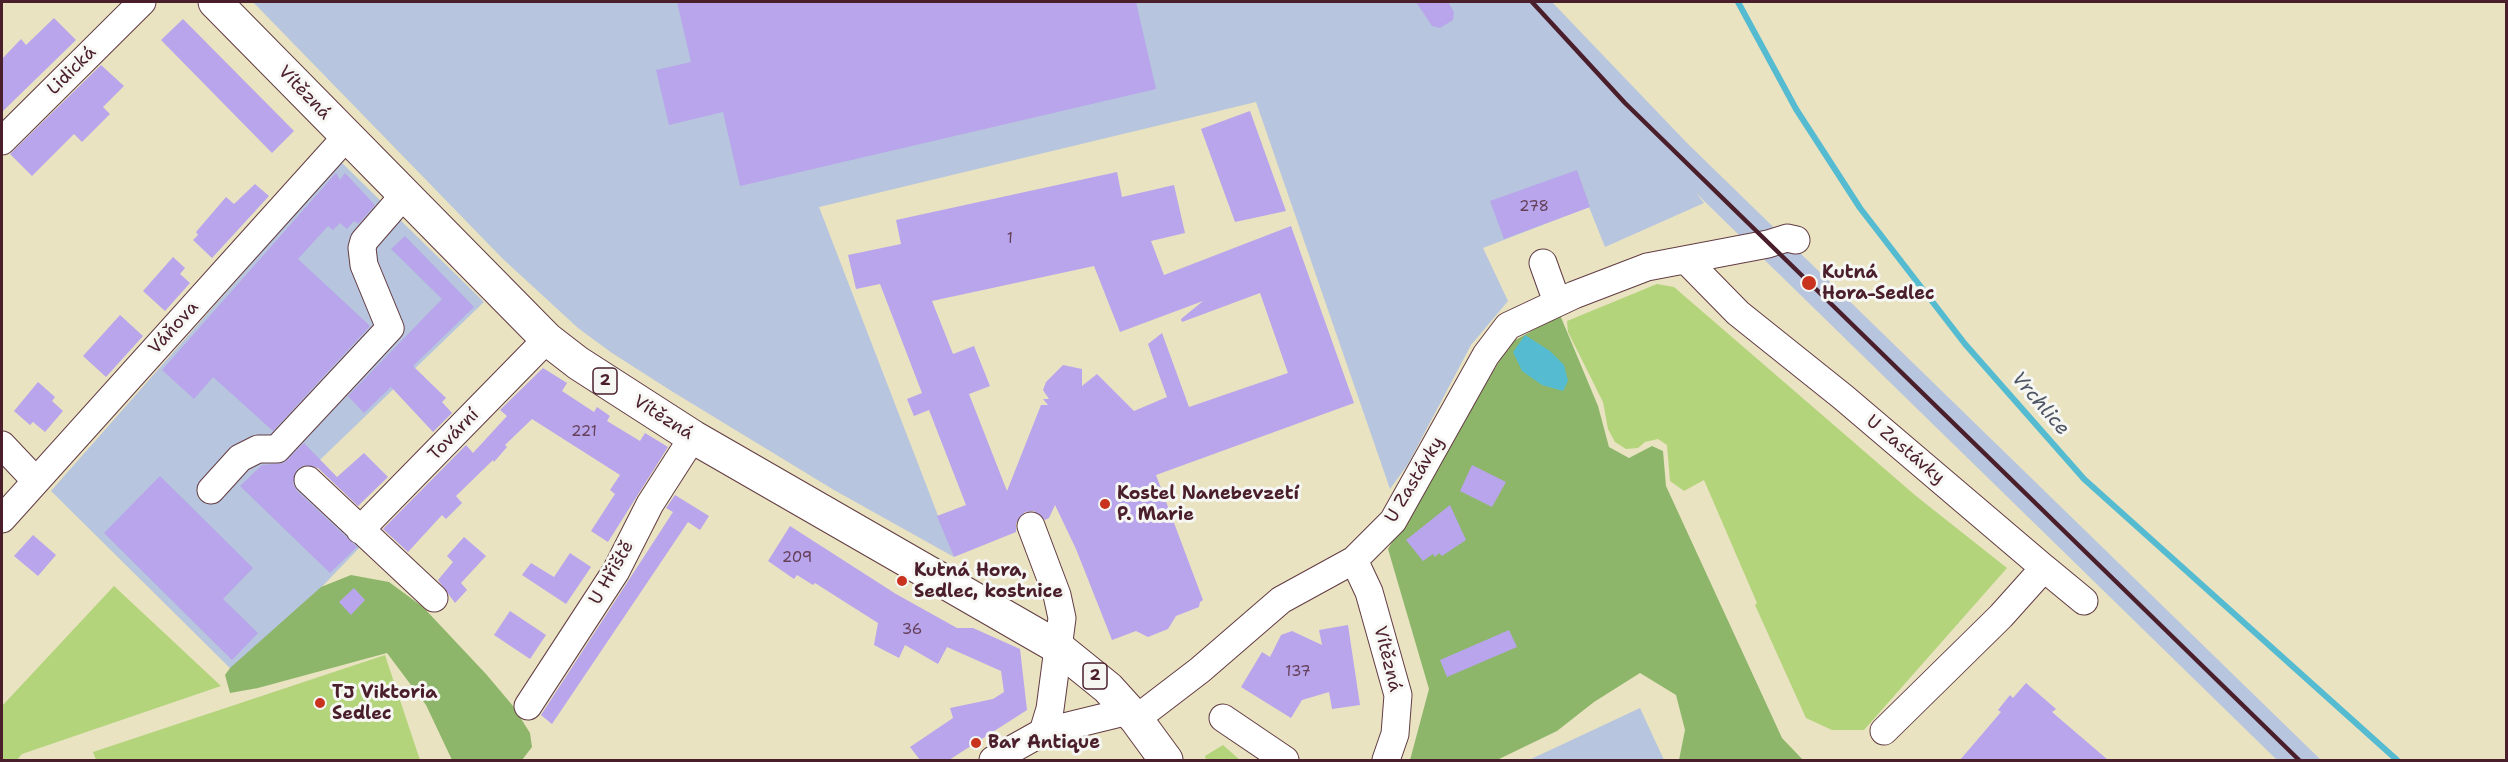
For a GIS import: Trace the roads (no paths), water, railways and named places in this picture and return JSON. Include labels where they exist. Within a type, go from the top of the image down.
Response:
[{"type":"main road","name":"Vítězná","points":[[215,2],[547,339],[578,363],[693,437],[1056,646],[1094,675],[1133,715],[1166,760]]},
{"type":"street","name":"Lidická","points":[[2,141],[142,2]]},
{"type":"street","name":"Váňova","points":[[2,519],[347,136]]},
{"type":"street","points":[[211,489],[240,458],[258,449],[277,448],[390,328],[364,265],[362,248],[364,241],[404,195]]},
{"type":"street","name":"U Zastávky","points":[[1133,715],[1200,670],[1281,600],[1354,560],[1393,521],[1486,355],[1508,326],[1557,302],[1647,267],[1787,238],[1796,240]]},
{"type":"street","name":"U Zastávky","points":[[1686,260],[1738,313],[1843,397],[2084,602]]},
{"type":"street","points":[[1542,262],[1557,302]]},
{"type":"street","name":"Tovární","points":[[360,530],[547,339]]},
{"type":"street","name":"U Hřiště","points":[[528,706],[616,571],[650,504],[693,437]]},
{"type":"street","points":[[2,445],[36,481]]},
{"type":"street","points":[[308,480],[434,598]]},
{"type":"street","points":[[1031,526],[1060,607],[1061,626],[1056,646],[1050,709],[1043,732]]},
{"type":"street","name":"Vítězná","points":[[1354,560],[1369,592],[1398,695],[1395,734],[1386,760]]},
{"type":"street","points":[[1884,731],[2001,616],[2044,568]]},
{"type":"street","points":[[993,760],[1043,732],[1133,715]]},
{"type":"street","points":[[1223,718],[1285,760]]},
{"type":"water","points":[[1525,335],[1550,351],[1564,365],[1568,381],[1563,391],[1542,385],[1522,371],[1513,352]]},
{"type":"waterway","name":"Vrchlice","points":[[1738,2],[1796,109],[1860,208],[1965,344],[2084,479],[2397,760]]},
{"type":"railway","points":[[1532,2],[1625,103],[2299,760]]},
{"type":"place","name":"Kutná Hora-Sedlec","points":[[1809,283]]},
{"type":"place","name":"Kostel Nanebevzetí P. Marie","points":[[1105,504]]},
{"type":"place","name":"Kutná Hora, Sedlec, kostnice","points":[[902,581]]},
{"type":"place","name":"TJ Viktoria Sedlec","points":[[320,703]]},
{"type":"place","name":"Bar Antique","points":[[976,743]]}]
